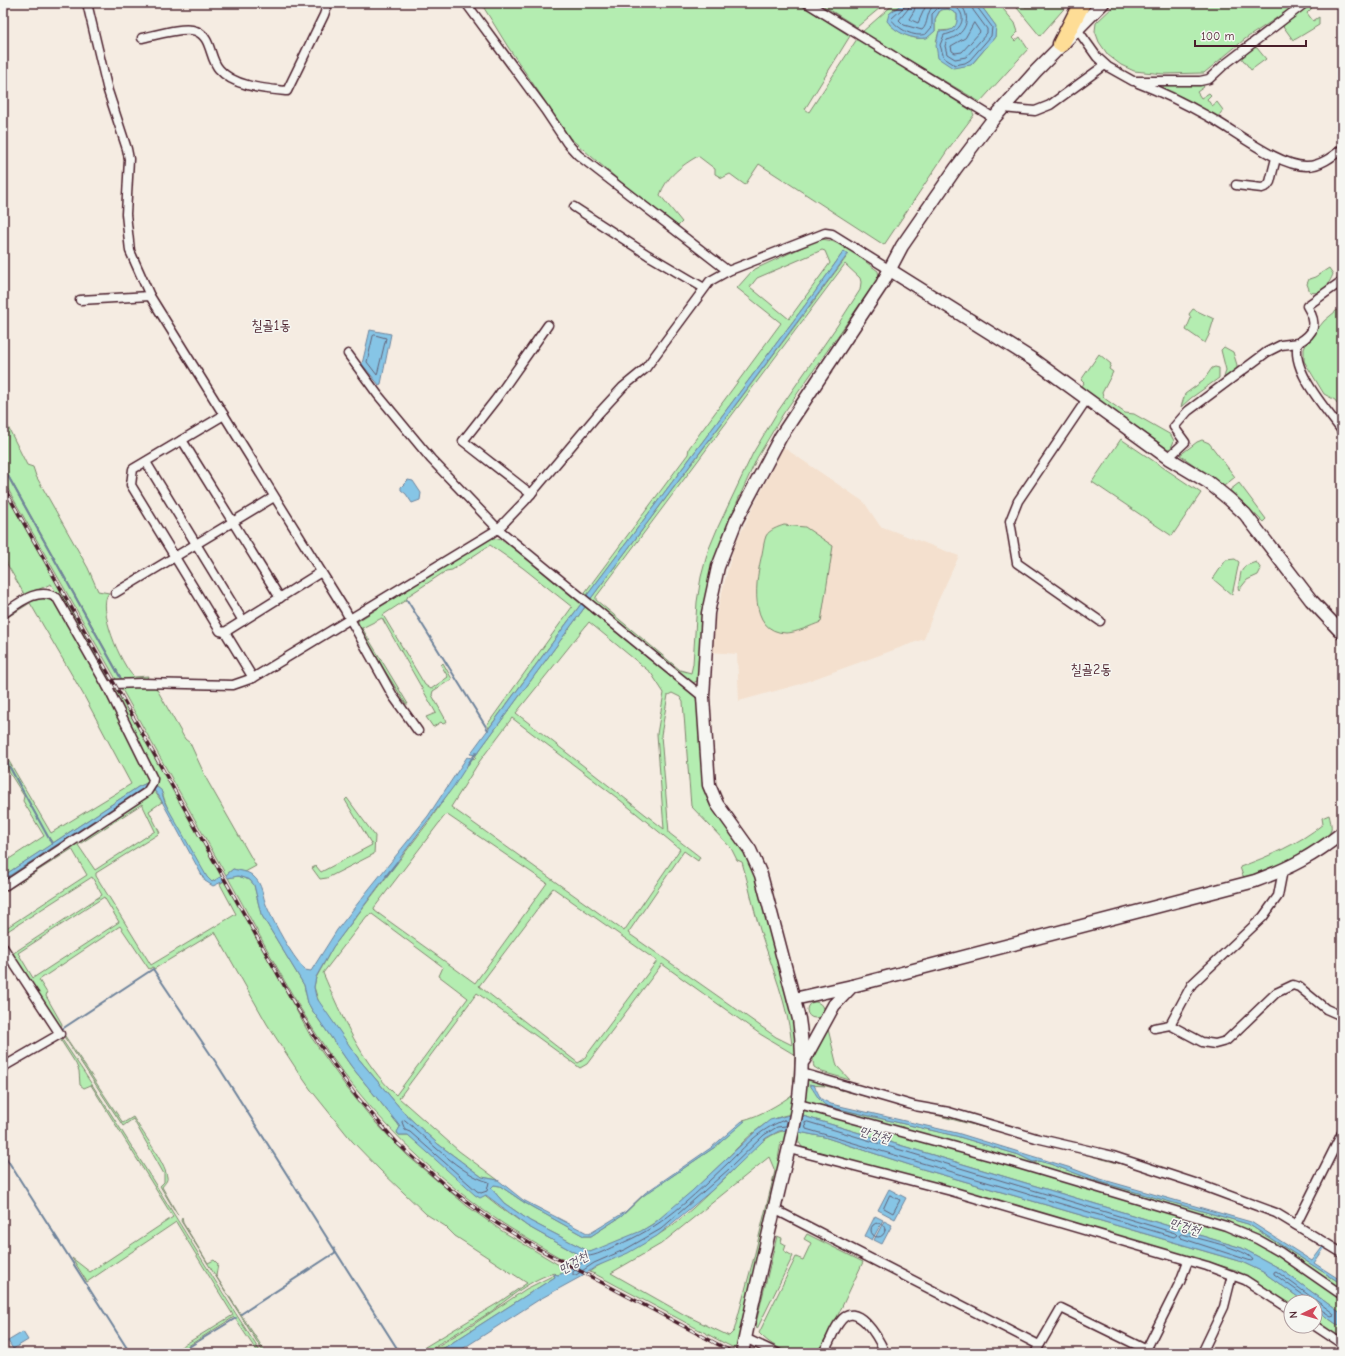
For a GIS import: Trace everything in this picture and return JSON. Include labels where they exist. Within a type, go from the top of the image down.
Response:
[{"type":"highway","points":[[1061,44],[1082,3]]},
{"type":"street","points":[[88,3],[108,91],[127,148],[129,159],[126,214],[130,251],[150,296],[321,572],[393,696],[418,732]]},
{"type":"street","points":[[142,38],[186,29],[195,30],[201,33],[210,46],[218,68],[227,76],[265,89],[287,91],[324,15],[328,3]]},
{"type":"street","points":[[466,3],[545,110],[567,143],[578,155],[728,271]]},
{"type":"street","points":[[807,3],[994,118]]},
{"type":"street","points":[[742,1353],[799,1106],[803,1067],[802,1040],[794,999],[761,875],[750,850],[717,804],[709,785],[703,697],[708,613],[718,567],[736,521],[781,436],[890,270],[906,240],[956,168],[994,118],[1061,44],[1103,3]]},
{"type":"street","points":[[1133,81],[1200,81],[1209,78],[1305,3]]},
{"type":"street","points":[[1077,29],[1097,57],[1105,65],[1133,81],[1163,92],[1209,116],[1276,158],[1306,166],[1321,163],[1342,150]]},
{"type":"street","points":[[1003,108],[1036,111],[1050,105],[1105,65]]},
{"type":"street","points":[[1236,185],[1262,188],[1267,186],[1270,182],[1276,158]]},
{"type":"street","points":[[574,207],[648,255],[704,288]]},
{"type":"street","points":[[107,686],[114,684],[142,683],[233,685],[253,678],[498,529],[531,494],[599,412],[623,387],[645,369],[710,281],[728,271],[825,233],[832,234],[1032,359],[1168,458],[1208,482],[1237,506],[1311,600],[1342,633]]},
{"type":"street","points":[[1168,458],[1185,442],[1174,427],[1188,411],[1267,352],[1281,345],[1298,343],[1309,336],[1314,326],[1313,315],[1307,306],[1342,281]]},
{"type":"street","points":[[80,300],[150,296]]},
{"type":"street","points":[[531,494],[463,441],[496,399],[548,325]]},
{"type":"street","points":[[1298,343],[1296,350],[1298,363],[1306,380],[1342,431]]},
{"type":"street","points":[[348,354],[378,395],[431,459],[498,529],[703,697]]},
{"type":"street","points":[[1087,399],[1018,502],[1010,521],[1017,563],[1100,621]]},
{"type":"street","points":[[224,415],[133,469],[131,486],[220,631],[225,632],[253,678]]},
{"type":"street","points":[[182,440],[280,598]]},
{"type":"street","points":[[146,462],[243,621]]},
{"type":"street","points":[[115,593],[274,496]]},
{"type":"street","points":[[225,632],[321,572]]},
{"type":"street","points":[[3,614],[32,595],[46,594],[57,598],[107,686],[151,772],[153,779],[150,788],[3,887]]},
{"type":"street","points":[[794,999],[852,986],[1256,880],[1284,870],[1317,853],[1342,833]]},
{"type":"street","points":[[1170,1025],[1192,984],[1263,917],[1278,896],[1284,870]]},
{"type":"street","points":[[3,947],[60,1034],[3,1066]]},
{"type":"street","points":[[1154,1028],[1170,1025],[1202,1042],[1215,1044],[1226,1041],[1276,993],[1293,985],[1299,987],[1326,1009],[1342,1016]]},
{"type":"street","points":[[803,1067],[834,1005],[852,986]]},
{"type":"street","points":[[803,1067],[914,1106],[949,1112],[1036,1138],[1113,1156],[1254,1204],[1296,1225],[1342,1253]]},
{"type":"street","points":[[799,1106],[1015,1164],[1226,1226],[1257,1239],[1280,1252],[1342,1295]]},
{"type":"street","points":[[1296,1225],[1342,1133]]},
{"type":"street","points":[[790,1145],[951,1191],[1232,1275],[1245,1280],[1283,1305]]},
{"type":"street","points":[[774,1209],[1039,1345]]},
{"type":"street","points":[[1035,1353],[1061,1308],[1149,1351],[1188,1261]]},
{"type":"street","points":[[1202,1353],[1224,1307],[1232,1275]]},
{"type":"street","points":[[822,1353],[839,1322],[846,1317],[853,1316],[863,1318],[885,1353]]},
{"type":"street","points":[[1323,1331],[1342,1344]]},
{"type":"street","points":[[745,1338],[777,1353]]},
{"type":"shaded area","points":[[783,447],[864,502],[880,526],[959,556],[937,603],[924,639],[797,685],[739,701],[737,654],[711,652],[715,619],[734,546]]},
{"type":"green space","points":[[491,3],[686,3],[691,6],[693,3],[798,3],[850,36],[805,109],[809,112],[857,39],[972,111],[974,115],[949,148],[884,245],[759,164],[745,185],[730,174],[722,178],[715,174],[715,169],[698,156],[686,163],[670,177],[660,195],[682,222],[678,226],[628,188],[570,138],[508,47],[484,8]]},
{"type":"green space","points":[[819,3],[886,3],[857,27]]},
{"type":"green space","points":[[895,3],[903,3],[889,14],[890,25],[903,34],[913,38],[928,37],[935,31],[935,19],[940,11],[947,9],[955,12],[957,14],[957,24],[951,30],[939,31],[936,42],[973,63],[995,37],[995,25],[979,3],[998,3],[1015,23],[1018,32],[1012,38],[1015,41],[1020,37],[1028,49],[980,102],[862,32]]},
{"type":"green space","points":[[1013,3],[1022,3],[1025,7],[1032,7],[1036,3],[1069,3],[1040,36]]},
{"type":"green space","points":[[1117,3],[1299,3],[1245,39],[1204,73],[1164,74],[1134,71],[1121,65],[1108,55],[1099,42],[1095,31],[1096,23]]},
{"type":"green space","points":[[1307,7],[1312,8],[1307,13],[1313,21],[1319,17],[1319,25],[1293,40],[1283,26],[1283,23]]},
{"type":"green space","points":[[1252,47],[1257,48],[1266,59],[1251,70],[1240,56]]},
{"type":"green space","points":[[1202,84],[1204,87],[1197,92],[1201,98],[1209,93],[1211,95],[1207,99],[1212,106],[1217,102],[1223,110],[1217,118],[1182,97],[1166,91],[1162,85]]},
{"type":"green space","points":[[820,239],[828,240],[844,246],[878,271],[879,277],[783,414],[757,458],[722,540],[699,680],[693,683],[589,601],[848,255],[844,251],[815,292],[585,598],[583,595],[688,454],[689,448],[781,323],[737,288],[753,270]],"holes":[[[822,250],[825,251],[830,263],[789,319],[750,287],[757,278]],[[845,264],[860,278],[860,290],[778,411],[753,453],[708,551],[701,577],[697,602],[693,664],[691,673],[680,670],[596,600],[596,597]]]},
{"type":"green space","points":[[1329,268],[1333,274],[1327,285],[1318,292],[1310,292],[1307,284],[1309,279]]},
{"type":"green space","points":[[1342,306],[1342,410],[1335,400],[1324,394],[1304,361],[1304,349],[1307,342],[1324,321]]},
{"type":"green space","points":[[1193,309],[1214,319],[1205,343],[1186,330],[1191,318],[1189,314]]},
{"type":"green space","points":[[1224,347],[1233,352],[1237,370],[1223,382],[1226,370],[1221,350]]},
{"type":"green space","points":[[1099,354],[1111,364],[1109,369],[1113,372],[1102,393],[1104,398],[1125,413],[1134,414],[1171,435],[1174,441],[1171,448],[1168,449],[1081,388],[1084,383],[1081,380]]},
{"type":"green space","points":[[1212,368],[1219,368],[1219,378],[1181,407],[1185,394],[1203,381]]},
{"type":"green space","points":[[3,417],[27,465],[33,467],[36,476],[88,568],[98,591],[109,593],[106,600],[108,623],[123,661],[134,677],[148,676],[147,679],[123,681],[3,466]]},
{"type":"green space","points":[[1121,439],[1201,493],[1172,536],[1092,482]]},
{"type":"green space","points":[[1202,440],[1209,443],[1235,477],[1224,486],[1180,455]]},
{"type":"green space","points":[[3,468],[122,681],[117,681],[14,500],[3,480]]},
{"type":"green space","points":[[1239,483],[1266,519],[1263,522],[1230,490]]},
{"type":"green space","points":[[3,489],[112,682],[108,683],[51,584],[28,594],[3,612],[3,608],[24,594],[3,557]]},
{"type":"green space","points":[[784,525],[805,527],[833,546],[821,622],[790,633],[774,630],[765,624],[760,614],[757,602],[758,576],[766,536],[771,530]]},
{"type":"green space","points":[[491,537],[501,540],[513,548],[581,604],[489,728],[487,725],[572,607],[523,568],[490,545],[452,570],[446,571],[408,596],[406,600],[383,615],[425,685],[431,689],[448,677],[441,665],[443,663],[452,679],[433,691],[432,695],[447,722],[443,724],[441,722],[433,727],[426,717],[436,713],[382,618],[362,628],[408,704],[406,704],[357,627],[358,621]]},
{"type":"green space","points":[[1235,559],[1239,562],[1232,595],[1213,579],[1226,560]]},
{"type":"green space","points":[[1256,562],[1261,569],[1258,575],[1247,580],[1239,590],[1238,588],[1241,572],[1245,566]]},
{"type":"green space","points":[[36,597],[54,598],[98,676],[148,771],[150,786],[3,885],[3,880],[148,785],[149,782],[138,787],[53,843],[47,835],[11,769],[3,751],[51,833],[131,784],[83,694],[30,603],[3,620],[3,617]]},
{"type":"green space","points":[[585,607],[699,700],[704,785],[709,803],[745,853],[754,870],[798,1039],[793,1114],[772,1120],[754,1132],[690,1194],[654,1223],[623,1240],[590,1252],[530,1221],[504,1203],[491,1188],[494,1185],[500,1186],[525,1203],[584,1236],[591,1236],[622,1216],[644,1195],[715,1147],[744,1121],[743,1120],[769,1109],[793,1094],[795,1055],[760,1034],[662,964],[587,1064],[580,1068],[477,993],[399,1098],[459,1151],[498,1180],[482,1177],[438,1144],[405,1114],[358,1058],[319,1003],[314,987],[316,978],[333,947],[430,820],[472,758],[475,759],[476,755]],"holes":[[[589,622],[651,673],[664,693],[657,734],[664,829],[516,713]],[[672,693],[680,697],[683,702],[691,806],[731,848],[737,860],[742,862],[758,922],[783,1001],[792,1045],[776,1037],[628,933],[684,851],[698,861],[700,857],[669,833],[661,735],[668,695]],[[512,718],[620,800],[680,849],[624,931],[451,807],[479,762]],[[446,814],[547,883],[475,983],[375,911],[374,908]],[[553,888],[657,961],[583,1060],[578,1063],[479,986]],[[372,914],[443,967],[439,976],[468,998],[396,1095],[372,1068],[354,1038],[345,1022],[323,973],[367,916]]]},
{"type":"green space","points":[[115,685],[222,876],[212,882],[194,858],[174,822],[161,791],[155,786],[111,688]]},
{"type":"green space","points":[[120,686],[155,686],[185,739],[190,743],[207,780],[256,866],[245,872],[233,869],[226,875]]},
{"type":"green space","points":[[3,756],[52,844],[3,876],[3,863],[44,836],[23,801],[24,796],[9,772]]},
{"type":"green space","points":[[153,789],[162,802],[149,811],[160,833],[96,873],[96,876],[151,965],[236,914],[220,884],[225,880],[311,1037],[347,1088],[373,1120],[408,1156],[467,1206],[502,1231],[569,1271],[557,1275],[555,1273],[547,1275],[538,1279],[520,1290],[489,1313],[423,1353],[415,1353],[498,1303],[527,1283],[455,1236],[445,1226],[426,1214],[352,1141],[297,1070],[267,1024],[215,932],[154,969],[153,967],[149,969],[120,926],[39,980],[47,993],[46,996],[62,1024],[61,1030],[123,1123],[133,1117],[157,1155],[167,1177],[162,1187],[178,1215],[160,1186],[164,1182],[164,1174],[133,1119],[123,1126],[3,944],[3,940],[12,954],[102,895],[92,877],[3,934],[3,930],[87,875],[72,849],[3,893],[3,890]],"holes":[[[142,804],[155,831],[95,870],[78,845]],[[104,897],[119,922],[33,978],[18,953]]]},
{"type":"green space","points":[[347,798],[375,836],[374,854],[327,878],[320,879],[312,868],[316,866],[321,872],[372,845],[345,800]]},
{"type":"green space","points":[[1329,815],[1331,830],[1326,838],[1318,845],[1279,865],[1246,877],[1243,876],[1240,867],[1273,854],[1304,838],[1323,824],[1322,818]]},
{"type":"green space","points":[[238,876],[250,880],[254,885],[261,914],[304,985],[308,1003],[312,1010],[351,1066],[398,1124],[400,1127],[397,1133],[399,1135],[408,1135],[500,1207],[527,1226],[581,1256],[582,1258],[574,1266],[526,1238],[479,1207],[425,1163],[377,1114],[330,1055],[299,1006],[228,878]]},
{"type":"green space","points":[[812,1002],[818,1002],[823,1007],[821,1016],[818,1018],[812,1018],[807,1013],[807,1007]]},
{"type":"green space","points":[[828,1029],[837,1066],[850,1080],[822,1072],[814,1067],[813,1062],[815,1052],[819,1042]]},
{"type":"green space","points":[[59,1035],[111,1114],[261,1353],[258,1353],[234,1317],[177,1353],[171,1353],[233,1315],[176,1222],[87,1282],[72,1258],[90,1272],[173,1217],[91,1085],[84,1088],[80,1085],[79,1071],[76,1064],[60,1039],[3,1071],[3,1068]]},
{"type":"green space","points":[[810,1078],[1099,1156],[1188,1183],[1276,1217],[1206,1190],[1129,1166],[826,1086],[809,1085],[813,1087],[819,1099],[827,1106],[956,1136],[1019,1155],[1035,1163],[1039,1161],[1050,1164],[1097,1181],[1248,1224],[1342,1284],[1342,1294],[1258,1238],[804,1104],[807,1081]]},
{"type":"green space","points":[[804,1109],[990,1157],[1257,1240],[1342,1296],[1342,1314],[1323,1300],[1323,1294],[1315,1294],[1279,1268],[1242,1248],[803,1116]]},
{"type":"green space","points":[[789,1130],[786,1142],[781,1142],[778,1159],[783,1162],[739,1348],[736,1349],[722,1342],[589,1272],[605,1262],[650,1240],[667,1229],[693,1208],[754,1148],[771,1136]],"holes":[[[769,1157],[775,1171],[734,1331],[729,1336],[685,1315],[611,1273],[661,1244]]]},
{"type":"green space","points":[[799,1132],[824,1137],[919,1168],[1242,1262],[1263,1272],[1294,1294],[1283,1294],[1283,1302],[1236,1270],[915,1177],[900,1176],[802,1147],[798,1141]]},
{"type":"green space","points":[[182,1217],[183,1223],[208,1263],[214,1260],[218,1264],[216,1276],[266,1353],[264,1353],[181,1221]]},
{"type":"green space","points":[[807,1234],[863,1262],[822,1349],[818,1353],[793,1352],[779,1348],[766,1340],[759,1333],[796,1257],[803,1260],[811,1243],[804,1239]]},
{"type":"green space","points":[[777,1236],[782,1238],[781,1242],[786,1245],[784,1251],[793,1256],[757,1329],[756,1323]]},
{"type":"green space","points":[[554,1275],[555,1277],[436,1353],[426,1353],[471,1326],[526,1289]]},
{"type":"green space","points":[[1323,1315],[1342,1328],[1342,1340],[1323,1328]]},
{"type":"water","points":[[903,3],[979,3],[996,26],[995,37],[971,65],[953,68],[938,58],[936,45],[939,31],[947,31],[953,28],[957,22],[957,14],[948,9],[940,10],[935,19],[935,31],[927,38],[910,37],[895,29],[887,21],[889,14]]},
{"type":"water","points":[[844,251],[848,254],[589,601],[585,598],[815,292]]},
{"type":"water","points":[[370,330],[391,334],[381,384],[379,385],[362,364]]},
{"type":"water","points":[[408,480],[413,481],[421,493],[420,500],[412,503],[406,494],[401,490],[401,487]]},
{"type":"water","points":[[581,604],[585,607],[476,755],[470,754]]},
{"type":"water","points":[[467,757],[472,758],[454,786],[333,947],[316,977],[314,987],[316,997],[358,1058],[405,1114],[438,1144],[482,1177],[498,1180],[523,1200],[589,1234],[625,1212],[645,1193],[712,1147],[742,1121],[745,1121],[715,1147],[640,1198],[622,1216],[591,1236],[584,1236],[525,1203],[500,1186],[494,1185],[491,1188],[504,1203],[530,1221],[590,1252],[641,1231],[653,1224],[692,1191],[756,1131],[770,1120],[793,1114],[789,1130],[779,1131],[766,1138],[711,1191],[657,1236],[628,1253],[595,1267],[584,1275],[540,1299],[456,1353],[436,1353],[555,1277],[554,1274],[558,1275],[569,1271],[582,1259],[581,1256],[527,1226],[486,1195],[480,1198],[475,1195],[408,1135],[399,1135],[397,1132],[400,1127],[398,1124],[351,1066],[312,1010],[308,1003],[304,985],[261,914],[254,885],[250,880],[238,876],[228,878],[226,875],[233,869],[249,873],[256,879],[261,886],[267,907],[284,940],[305,970],[311,971],[337,930],[428,816]]},
{"type":"water","points":[[149,782],[148,785],[3,880],[3,876],[138,787]]},
{"type":"water","points":[[155,786],[161,790],[165,803],[207,877],[212,882],[222,876],[224,881],[213,886],[205,881],[159,796],[153,789]]},
{"type":"water","points":[[809,1084],[814,1085],[821,1099],[831,1104],[957,1133],[1071,1168],[1097,1178],[1251,1222],[1312,1261],[1324,1245],[1326,1246],[1314,1263],[1342,1281],[1342,1284],[1248,1224],[1097,1181],[1050,1164],[1039,1161],[1033,1162],[1019,1155],[956,1136],[827,1106],[819,1099]]},
{"type":"water","points":[[803,1116],[1242,1248],[1279,1268],[1315,1294],[1294,1294],[1263,1272],[1242,1262],[919,1168],[824,1137],[799,1132]]},
{"type":"water","points":[[889,1189],[906,1198],[895,1219],[878,1210]]},
{"type":"water","points":[[875,1216],[883,1220],[872,1240],[865,1236]]},
{"type":"water","points":[[884,1221],[892,1225],[882,1244],[874,1240]]},
{"type":"water","points":[[1323,1300],[1342,1314],[1342,1328],[1323,1315]]},
{"type":"water","points":[[23,1332],[28,1340],[13,1349],[8,1341]]},
{"type":"waterway","points":[[3,467],[120,677]]},
{"type":"waterway","points":[[407,600],[488,730]]},
{"type":"waterway","points":[[468,764],[476,753]]},
{"type":"waterway","points":[[3,755],[52,844]]},
{"type":"waterway","points":[[386,876],[397,862]]},
{"type":"waterway","points":[[62,1029],[153,969],[215,1061],[400,1353]]},
{"type":"waterway","points":[[3,1153],[130,1353]]},
{"type":"waterway","points":[[241,1314],[336,1252]]},
{"type":"waterway","points":[[179,1353],[236,1318]]},
{"type":"railway","points":[[3,486],[293,1001],[318,1042],[356,1096],[397,1143],[447,1187],[490,1219],[537,1248],[734,1353]]},
{"type":"district","name":"칠골1동","points":[[271,325]]},
{"type":"district","name":"칠골2동","points":[[1091,669]]},
{"type":"water label","name":"만겅천","points":[[875,1134]]},
{"type":"water label","name":"만겅천","points":[[1185,1226]]},
{"type":"water label","name":"만겅천","points":[[573,1262]]}]
